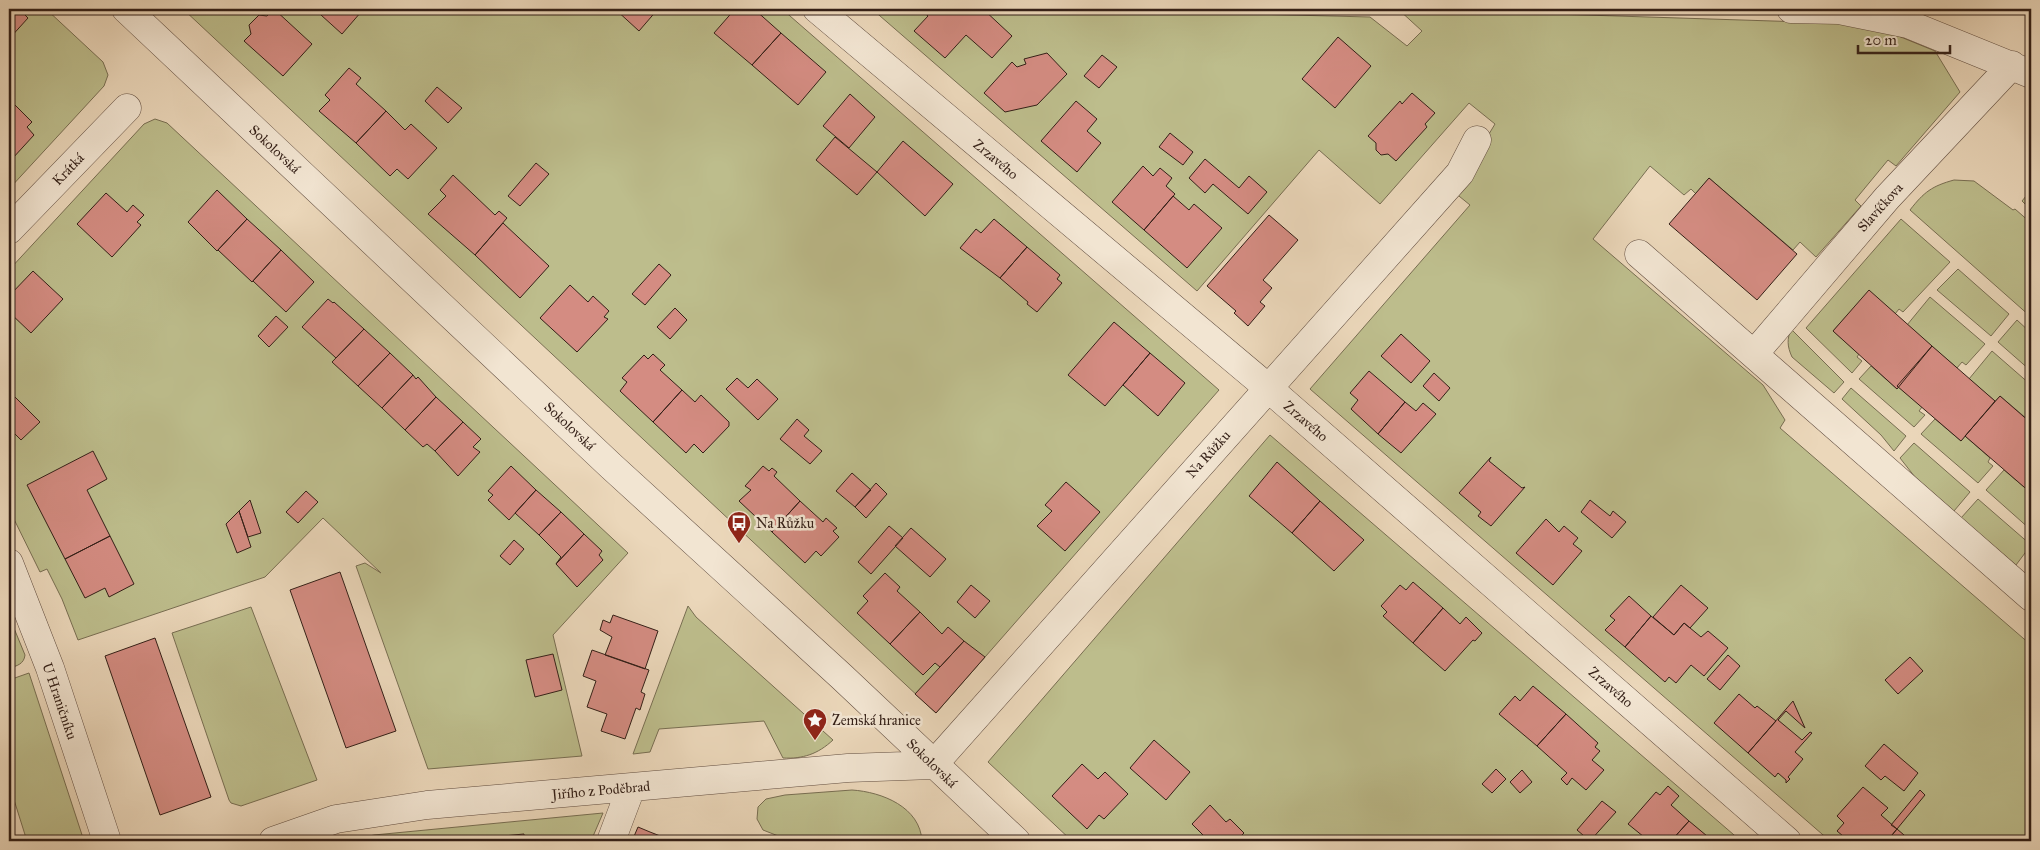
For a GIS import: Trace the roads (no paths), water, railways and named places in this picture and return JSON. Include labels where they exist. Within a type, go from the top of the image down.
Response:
[{"type":"street","name":"Sokolovská","points":[[126,9],[611,466],[841,676],[1004,837]]},
{"type":"street","name":"Zrzavého","points":[[817,9],[1267,388],[1787,841]]},
{"type":"street","points":[[1791,9],[1839,10],[1908,24],[2022,70]]},
{"type":"street","name":"Slavíčkova","points":[[1754,354],[1887,198],[2022,70]]},
{"type":"street","name":"Krátká","points":[[9,230],[126,108]]},
{"type":"street","name":"Na Růžku","points":[[933,765],[1460,173],[1477,140]]},
{"type":"street","points":[[1639,254],[2031,597]]},
{"type":"street","name":"U Hraničníku","points":[[9,563],[50,668],[107,841]]},
{"type":"street","name":"Jiřího z Poděbrad","points":[[273,841],[336,819],[396,809],[848,768],[933,765]]},
{"type":"street","points":[[611,841],[631,788]]},
{"type":"place","name":"Na Růžku","points":[[739,544]]},
{"type":"place","name":"Zemská hranice","points":[[815,741]]}]
